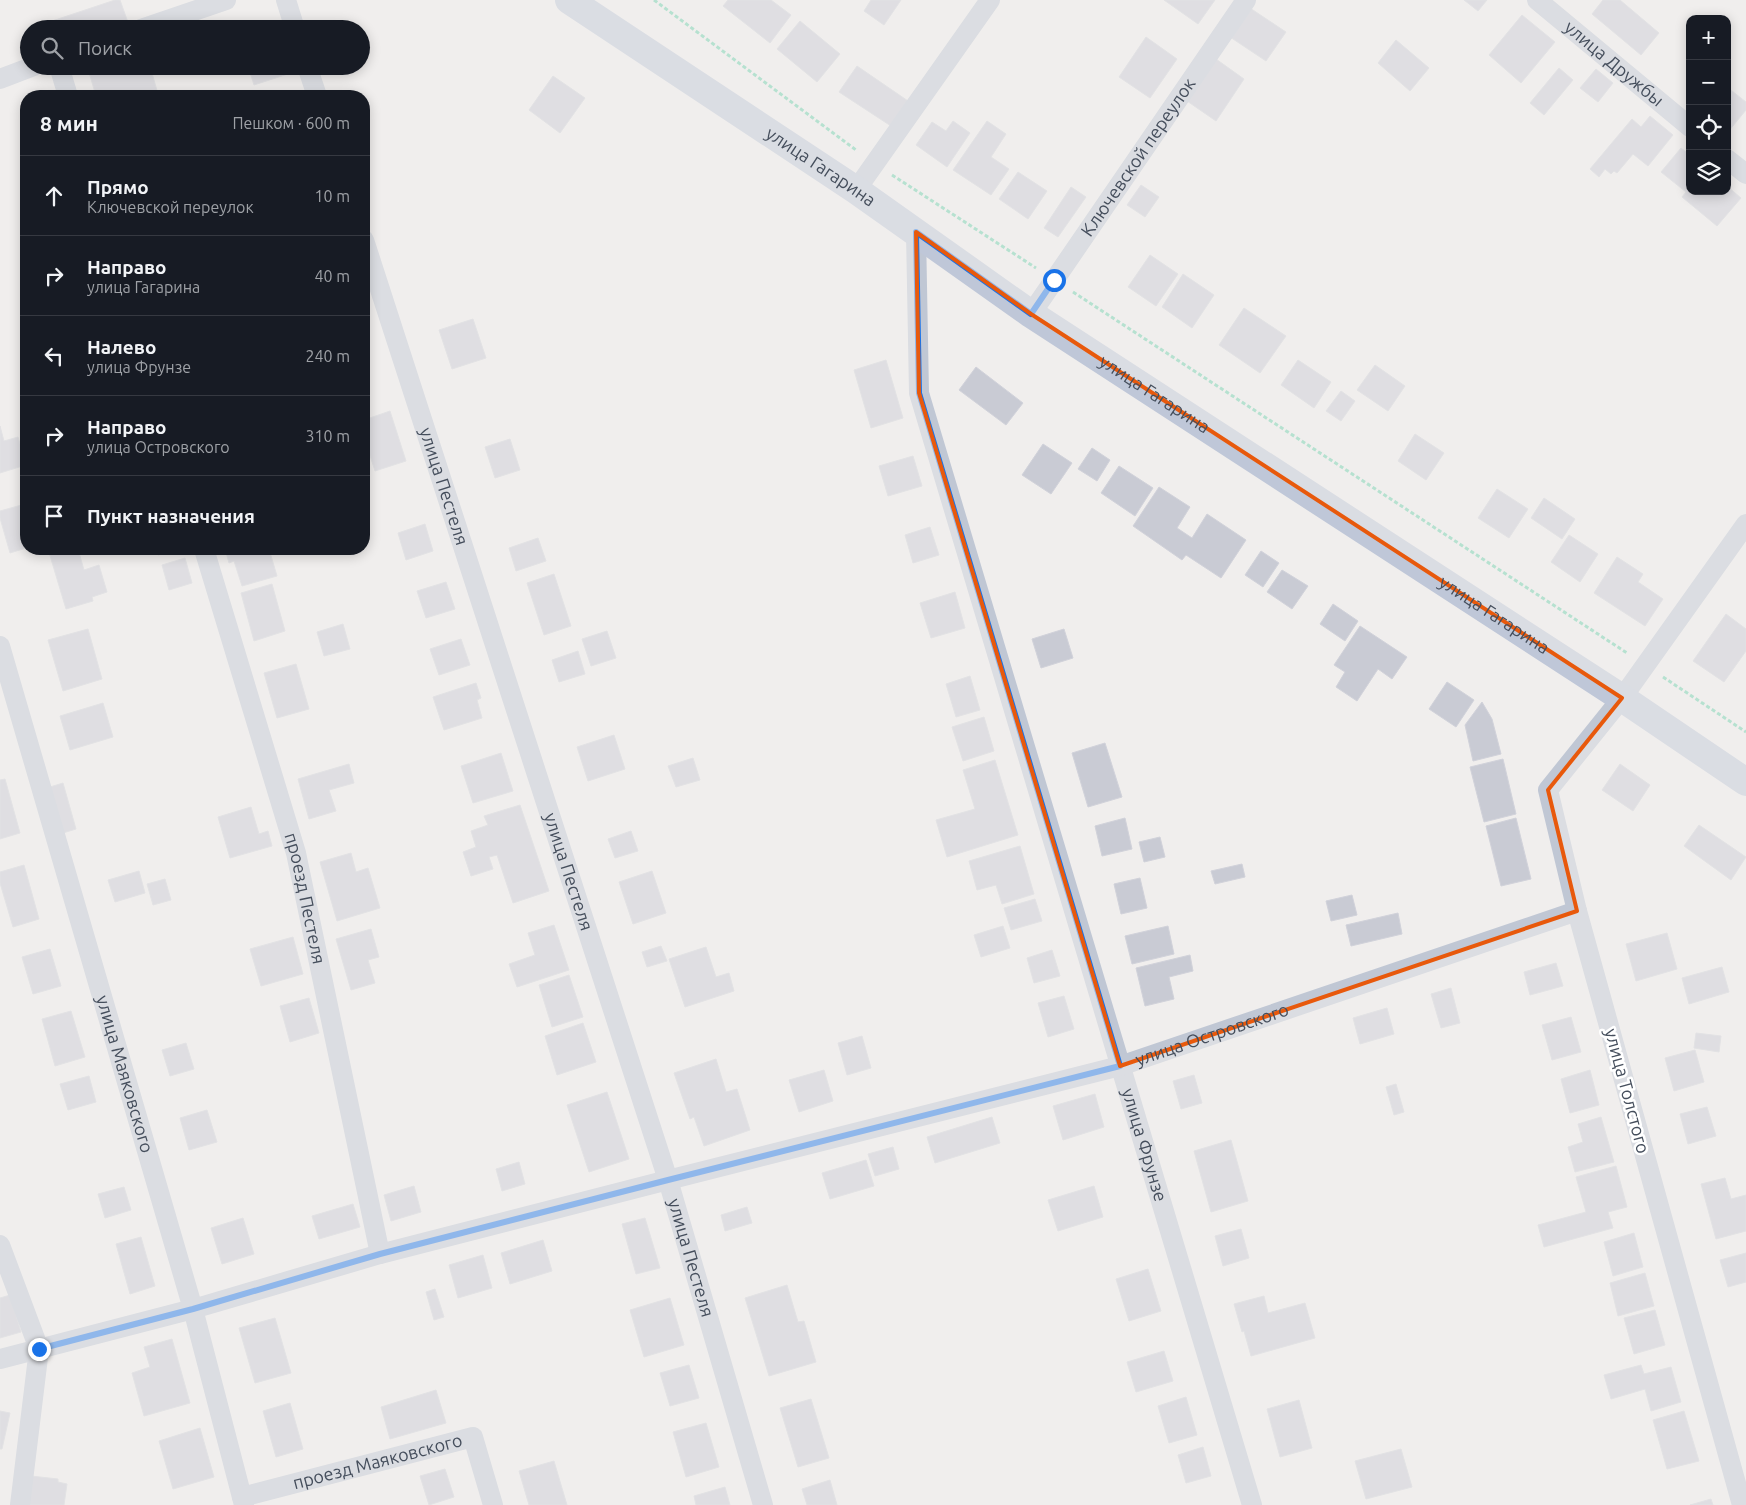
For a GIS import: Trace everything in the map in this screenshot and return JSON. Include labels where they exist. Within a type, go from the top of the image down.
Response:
[{"type":"main road","name":"улица Гагарина","points":[[570,0],[856,190],[1031,314],[1622,698],[1746,782]]},
{"type":"street","points":[[167,20],[226,0]]},
{"type":"street","points":[[286,0],[292,20]]},
{"type":"street","points":[[856,190],[990,0]]},
{"type":"street","name":"Ключевской переулок","points":[[1031,314],[1246,0]]},
{"type":"street","name":"улица Дружбы","points":[[1537,0],[1686,124]]},
{"type":"street","points":[[0,79],[20,71]]},
{"type":"street","points":[[62,75],[66,90]]},
{"type":"street","points":[[311,75],[315,90]]},
{"type":"street","points":[[1731,161],[1746,174]]},
{"type":"street","name":"улица Фрунзе","points":[[916,232],[919,393],[1252,1505]]},
{"type":"street","name":"улица Пестеля","points":[[370,259],[668,1180],[762,1505]]},
{"type":"street","points":[[1622,698],[1746,524]]},
{"type":"street","name":"проезд Пестеля","points":[[206,555],[296,854],[380,1254]]},
{"type":"street","name":"улица Маяковского","points":[[0,646],[193,1309],[243,1501]]},
{"type":"street","name":"улица Толстого","points":[[1622,698],[1548,790],[1577,911],[1742,1505]]},
{"type":"street","name":"улица Островского","points":[[0,1359],[193,1309],[380,1254],[1120,1066],[1577,911]]},
{"type":"street","points":[[0,1246],[39,1349],[20,1505]]},
{"type":"street","name":"проезд Маяковского","points":[[243,1501],[473,1437],[493,1505]]},
{"type":"path","points":[[654,0],[874,164],[1746,732]]},
{"type":"highlighted area","points":[[916,232],[1031,314],[1622,698],[1548,790],[1577,911],[1120,1066],[919,393]]},
{"type":"building","points":[[120,0],[127,20],[55,20]]},
{"type":"building","points":[[728,0],[771,0],[791,15],[770,43],[723,6]]},
{"type":"building","points":[[871,0],[901,0],[884,25],[864,11]]},
{"type":"building","points":[[1164,0],[1215,0],[1198,24]]},
{"type":"building","points":[[1464,0],[1487,0],[1478,11]]},
{"type":"building","points":[[1603,0],[1620,0],[1659,33],[1641,55],[1592,14]]},
{"type":"building","points":[[1250,8],[1286,32],[1266,61],[1230,37]]},
{"type":"building","points":[[1522,15],[1555,42],[1521,83],[1489,55]]},
{"type":"building","points":[[800,21],[840,54],[817,82],[777,49]]},
{"type":"building","points":[[1146,37],[1177,59],[1150,98],[1119,77]]},
{"type":"building","points":[[1396,40],[1429,68],[1410,91],[1378,63]]},
{"type":"building","points":[[1216,59],[1244,79],[1216,121],[1187,101]]},
{"type":"building","points":[[857,66],[911,103],[894,128],[839,92]]},
{"type":"building","points":[[1559,68],[1573,80],[1544,115],[1530,103]]},
{"type":"building","points":[[1596,69],[1613,83],[1598,102],[1580,88]]},
{"type":"building","points":[[90,75],[153,75],[157,90],[94,90]]},
{"type":"building","points":[[251,75],[285,75],[254,85]]},
{"type":"building","points":[[553,76],[585,98],[560,133],[529,110]]},
{"type":"building","points":[[1731,90],[1746,102],[1746,110],[1731,128]]},
{"type":"building","points":[[1650,116],[1673,135],[1648,166],[1633,154],[1617,173],[1614,171],[1611,174],[1605,169],[1599,177],[1590,169],[1632,119],[1641,127]]},
{"type":"building","points":[[953,121],[970,133],[947,167],[916,145],[932,122],[946,131]]},
{"type":"building","points":[[987,121],[1006,134],[991,157],[1009,169],[991,195],[953,170]]},
{"type":"building","points":[[1681,148],[1686,152],[1686,192],[1661,172]]},
{"type":"building","points":[[1018,172],[1047,191],[1028,219],[999,199]]},
{"type":"building","points":[[1141,185],[1159,197],[1145,217],[1127,205]]},
{"type":"building","points":[[1071,187],[1086,197],[1058,237],[1044,228]]},
{"type":"building","points":[[1731,189],[1741,198],[1717,226],[1682,197],[1686,192],[1686,195],[1731,195]]},
{"type":"building","points":[[1150,255],[1178,274],[1156,306],[1128,287]]},
{"type":"building","points":[[1183,274],[1214,295],[1192,328],[1162,307]]},
{"type":"building","points":[[1244,308],[1286,336],[1260,373],[1219,345]]},
{"type":"building","points":[[473,319],[486,358],[452,369],[439,330]]},
{"type":"building","points":[[886,360],[903,418],[871,428],[854,370]]},
{"type":"building","points":[[1298,360],[1331,382],[1314,408],[1281,385]]},
{"type":"building","points":[[1375,365],[1405,386],[1388,411],[1357,390]]},
{"type":"building","points":[[976,367],[1023,403],[1006,425],[959,390]]},
{"type":"building","points":[[1341,391],[1355,401],[1341,421],[1326,411]]},
{"type":"building","points":[[390,411],[406,461],[375,471],[370,456],[370,418]]},
{"type":"building","points":[[0,426],[4,441],[18,437],[20,444],[20,467],[0,473]]},
{"type":"building","points":[[1415,434],[1444,453],[1426,480],[1398,461]]},
{"type":"building","points":[[510,439],[520,470],[495,478],[485,447]]},
{"type":"building","points":[[1043,444],[1072,463],[1051,494],[1022,475]]},
{"type":"building","points":[[1092,448],[1110,460],[1097,481],[1078,469]]},
{"type":"building","points":[[913,456],[922,486],[888,496],[879,466]]},
{"type":"building","points":[[1119,466],[1153,488],[1135,516],[1101,493]]},
{"type":"building","points":[[1159,487],[1190,507],[1177,528],[1192,538],[1207,514],[1246,540],[1221,578],[1186,555],[1182,560],[1133,526]]},
{"type":"building","points":[[1497,489],[1528,509],[1509,538],[1478,518]]},
{"type":"building","points":[[1544,498],[1575,519],[1562,539],[1531,518]]},
{"type":"building","points":[[20,505],[20,550],[10,553],[0,518],[0,511]]},
{"type":"building","points":[[425,524],[433,551],[406,560],[398,533]]},
{"type":"building","points":[[930,527],[939,555],[913,563],[905,535]]},
{"type":"building","points":[[1569,535],[1598,554],[1580,582],[1551,562]]},
{"type":"building","points":[[538,538],[546,561],[516,571],[509,548]]},
{"type":"building","points":[[1261,551],[1279,563],[1263,587],[1245,575]]},
{"type":"building","points":[[50,555],[80,555],[84,570],[99,565],[107,592],[92,597],[93,601],[66,609]]},
{"type":"building","points":[[227,555],[271,555],[277,576],[242,586],[234,561],[229,563]]},
{"type":"building","points":[[1617,557],[1643,574],[1638,582],[1663,599],[1645,626],[1594,593]]},
{"type":"building","points":[[185,558],[192,583],[169,590],[162,565]]},
{"type":"building","points":[[1282,570],[1308,586],[1292,609],[1267,592]]},
{"type":"building","points":[[554,574],[571,626],[544,635],[527,583]]},
{"type":"building","points":[[446,582],[455,609],[426,618],[417,591]]},
{"type":"building","points":[[272,584],[285,631],[254,641],[241,593]]},
{"type":"building","points":[[955,592],[965,628],[931,638],[920,603]]},
{"type":"building","points":[[1333,604],[1358,621],[1345,641],[1320,624]]},
{"type":"building","points":[[1726,614],[1746,629],[1746,651],[1724,682],[1693,661]]},
{"type":"building","points":[[343,624],[350,649],[324,656],[317,632]]},
{"type":"building","points":[[1360,626],[1407,657],[1392,679],[1378,669],[1357,701],[1336,687],[1345,672],[1334,665]]},
{"type":"building","points":[[88,629],[102,679],[63,691],[48,640]]},
{"type":"building","points":[[1064,629],[1073,658],[1041,668],[1032,639]]},
{"type":"building","points":[[607,631],[616,658],[591,666],[582,639]]},
{"type":"building","points":[[461,639],[470,665],[439,675],[430,649]]},
{"type":"building","points":[[578,651],[585,674],[559,682],[552,660]]},
{"type":"building","points":[[296,664],[309,709],[277,718],[264,673]]},
{"type":"building","points":[[970,676],[980,710],[956,717],[946,684]]},
{"type":"building","points":[[1447,682],[1474,700],[1456,727],[1429,709]]},
{"type":"building","points":[[476,683],[481,698],[477,700],[482,718],[444,730],[433,697]]},
{"type":"building","points":[[1482,702],[1492,719],[1501,754],[1473,761],[1465,725]]},
{"type":"building","points":[[103,703],[113,737],[70,750],[60,716]]},
{"type":"building","points":[[984,717],[994,751],[963,761],[952,727]]},
{"type":"building","points":[[614,735],[625,769],[588,781],[577,747]]},
{"type":"building","points":[[1105,743],[1122,797],[1088,807],[1072,753]]},
{"type":"building","points":[[501,753],[513,791],[473,803],[461,766]]},
{"type":"building","points":[[693,758],[700,780],[676,787],[668,766]]},
{"type":"building","points":[[1503,759],[1516,814],[1484,822],[1470,767]]},
{"type":"building","points":[[995,760],[1018,835],[947,857],[936,820],[975,809],[963,770]]},
{"type":"building","points":[[349,764],[354,783],[329,790],[336,811],[309,819],[298,779]]},
{"type":"building","points":[[1620,764],[1650,785],[1633,811],[1602,790]]},
{"type":"building","points":[[5,779],[20,833],[0,839],[0,780]]},
{"type":"building","points":[[63,783],[76,829],[63,833],[50,787]]},
{"type":"building","points":[[520,805],[549,891],[513,903],[497,855],[489,857],[493,869],[471,876],[463,852],[476,847],[471,831],[488,825],[484,816]]},
{"type":"building","points":[[251,807],[259,834],[268,831],[272,846],[230,858],[218,817]]},
{"type":"building","points":[[1125,818],[1132,849],[1102,856],[1095,826]]},
{"type":"building","points":[[1516,818],[1531,879],[1501,886],[1486,826]]},
{"type":"building","points":[[1699,825],[1746,857],[1731,880],[1684,846]]},
{"type":"building","points":[[631,831],[638,851],[615,858],[608,839]]},
{"type":"building","points":[[1160,837],[1165,857],[1144,862],[1139,842]]},
{"type":"building","points":[[1020,846],[1034,894],[1002,904],[996,885],[977,890],[969,861]]},
{"type":"building","points":[[351,853],[356,872],[368,868],[380,908],[337,921],[320,862]]},
{"type":"building","points":[[1242,864],[1245,877],[1215,884],[1211,871]]},
{"type":"building","points":[[24,865],[39,919],[13,927],[0,883],[0,872]]},
{"type":"building","points":[[139,871],[145,893],[115,902],[108,880]]},
{"type":"building","points":[[652,871],[666,913],[633,924],[619,882]]},
{"type":"building","points":[[1140,878],[1147,908],[1121,914],[1114,884]]},
{"type":"building","points":[[165,879],[171,900],[153,905],[147,884]]},
{"type":"building","points":[[1352,895],[1357,915],[1331,921],[1326,901]]},
{"type":"building","points":[[1035,899],[1042,921],[1011,930],[1004,908]]},
{"type":"building","points":[[1398,913],[1402,934],[1351,946],[1346,925]]},
{"type":"building","points":[[554,925],[569,970],[517,987],[509,964],[535,955],[528,933]]},
{"type":"building","points":[[1003,926],[1010,948],[981,957],[974,935]]},
{"type":"building","points":[[1168,926],[1174,954],[1132,964],[1125,936]]},
{"type":"building","points":[[371,929],[379,957],[368,960],[375,983],[351,990],[336,939]]},
{"type":"building","points":[[1667,933],[1677,969],[1636,981],[1626,944]]},
{"type":"building","points":[[293,937],[303,974],[261,986],[250,949]]},
{"type":"building","points":[[661,946],[667,961],[647,967],[642,952]]},
{"type":"building","points":[[706,947],[716,977],[729,973],[734,991],[685,1007],[669,959]]},
{"type":"building","points":[[50,949],[61,986],[33,994],[22,957]]},
{"type":"building","points":[[1052,950],[1060,976],[1034,983],[1027,958]]},
{"type":"building","points":[[1190,955],[1193,971],[1169,977],[1174,999],[1145,1006],[1136,968]]},
{"type":"building","points":[[1556,963],[1563,986],[1530,995],[1524,972]]},
{"type":"building","points":[[1722,967],[1729,992],[1689,1004],[1682,978]]},
{"type":"building","points":[[569,975],[583,1017],[552,1027],[539,985]]},
{"type":"building","points":[[1451,988],[1460,1023],[1441,1028],[1431,994]]},
{"type":"building","points":[[1064,996],[1074,1029],[1048,1037],[1038,1003]]},
{"type":"building","points":[[309,998],[319,1033],[290,1042],[280,1006]]},
{"type":"building","points":[[1387,1008],[1394,1034],[1360,1044],[1353,1018]]},
{"type":"building","points":[[71,1011],[85,1057],[55,1066],[42,1019]]},
{"type":"building","points":[[1571,1017],[1581,1052],[1552,1060],[1542,1025]]},
{"type":"building","points":[[583,1023],[596,1062],[557,1075],[545,1036]]},
{"type":"building","points":[[1696,1033],[1721,1036],[1719,1052],[1694,1048]]},
{"type":"building","points":[[862,1036],[871,1068],[847,1075],[838,1043]]},
{"type":"building","points":[[186,1043],[194,1069],[170,1076],[162,1050]]},
{"type":"building","points":[[1695,1050],[1704,1082],[1674,1091],[1665,1058]]},
{"type":"building","points":[[716,1059],[726,1092],[737,1089],[750,1130],[704,1146],[694,1117],[690,1119],[674,1073]]},
{"type":"building","points":[[824,1070],[833,1101],[799,1112],[789,1080]]},
{"type":"building","points":[[1590,1070],[1599,1105],[1570,1113],[1561,1079]]},
{"type":"building","points":[[1194,1075],[1202,1103],[1181,1109],[1173,1081]]},
{"type":"building","points":[[89,1076],[96,1102],[68,1110],[60,1084]]},
{"type":"building","points":[[1396,1084],[1404,1112],[1394,1115],[1386,1087]]},
{"type":"building","points":[[607,1092],[629,1159],[589,1172],[567,1105]]},
{"type":"building","points":[[1095,1094],[1104,1127],[1063,1140],[1053,1106]]},
{"type":"building","points":[[1707,1107],[1716,1136],[1688,1144],[1680,1114]]},
{"type":"building","points":[[207,1110],[217,1142],[189,1150],[180,1118]]},
{"type":"building","points":[[992,1117],[1000,1143],[935,1163],[927,1137]]},
{"type":"building","points":[[1601,1117],[1614,1162],[1575,1172],[1568,1147],[1583,1142],[1578,1124]]},
{"type":"building","points":[[1231,1140],[1248,1201],[1211,1212],[1194,1151]]},
{"type":"building","points":[[893,1147],[899,1169],[875,1176],[868,1154]]},
{"type":"building","points":[[866,1160],[874,1186],[830,1199],[822,1173]]},
{"type":"building","points":[[519,1162],[525,1184],[502,1191],[496,1169]]},
{"type":"building","points":[[1616,1166],[1627,1207],[1608,1212],[1613,1228],[1544,1247],[1538,1225],[1586,1212],[1576,1177]]},
{"type":"building","points":[[1725,1178],[1731,1199],[1746,1195],[1746,1231],[1716,1239],[1701,1184]]},
{"type":"building","points":[[414,1186],[421,1212],[391,1221],[384,1195]]},
{"type":"building","points":[[1094,1186],[1103,1217],[1058,1231],[1048,1200]]},
{"type":"building","points":[[124,1187],[131,1210],[105,1218],[98,1194]]},
{"type":"building","points":[[353,1204],[360,1227],[319,1239],[312,1216]]},
{"type":"building","points":[[747,1207],[752,1223],[725,1231],[721,1215]]},
{"type":"building","points":[[243,1218],[254,1254],[222,1264],[211,1228]]},
{"type":"building","points":[[645,1218],[660,1268],[636,1274],[622,1224]]},
{"type":"building","points":[[1241,1229],[1249,1258],[1223,1266],[1215,1236]]},
{"type":"building","points":[[1634,1233],[1643,1267],[1613,1276],[1604,1242]]},
{"type":"building","points":[[141,1237],[155,1286],[130,1294],[116,1244]]},
{"type":"building","points":[[543,1240],[552,1271],[510,1284],[501,1253]]},
{"type":"building","points":[[1746,1253],[1746,1282],[1728,1287],[1720,1260]]},
{"type":"building","points":[[483,1255],[492,1288],[458,1298],[449,1265]]},
{"type":"building","points":[[1148,1269],[1161,1311],[1129,1321],[1116,1279]]},
{"type":"building","points":[[1645,1273],[1654,1306],[1618,1316],[1610,1283]]},
{"type":"building","points":[[787,1285],[798,1322],[804,1321],[816,1362],[769,1376],[745,1298]]},
{"type":"building","points":[[435,1289],[444,1317],[434,1320],[426,1292]]},
{"type":"building","points":[[10,1295],[21,1332],[0,1338],[0,1298]]},
{"type":"building","points":[[1264,1296],[1268,1313],[1305,1303],[1315,1338],[1251,1356],[1234,1304]]},
{"type":"building","points":[[670,1298],[684,1345],[644,1357],[630,1310]]},
{"type":"building","points":[[1655,1310],[1665,1345],[1634,1354],[1624,1318]]},
{"type":"building","points":[[275,1318],[291,1373],[255,1383],[239,1328]]},
{"type":"building","points":[[172,1339],[190,1403],[144,1416],[132,1373],[150,1367],[144,1347]]},
{"type":"building","points":[[1164,1351],[1173,1381],[1136,1392],[1127,1362]]},
{"type":"building","points":[[689,1365],[699,1398],[670,1406],[660,1373]]},
{"type":"building","points":[[1641,1365],[1644,1374],[1671,1367],[1681,1402],[1651,1411],[1645,1389],[1611,1399],[1604,1375]]},
{"type":"building","points":[[436,1390],[446,1423],[390,1439],[381,1407]]},
{"type":"building","points":[[1186,1397],[1197,1435],[1169,1443],[1158,1406]]},
{"type":"building","points":[[811,1399],[829,1458],[798,1467],[780,1408]]},
{"type":"building","points":[[1299,1400],[1312,1448],[1280,1457],[1267,1409]]},
{"type":"building","points":[[290,1403],[303,1449],[276,1457],[263,1411]]},
{"type":"building","points":[[0,1411],[10,1413],[2,1449],[0,1449]]},
{"type":"building","points":[[1684,1411],[1699,1461],[1667,1469],[1653,1420]]},
{"type":"building","points":[[706,1423],[719,1467],[686,1477],[673,1432]]},
{"type":"building","points":[[200,1428],[214,1477],[173,1489],[159,1441]]},
{"type":"building","points":[[1203,1447],[1211,1476],[1186,1483],[1178,1455]]},
{"type":"building","points":[[1401,1449],[1412,1487],[1366,1499],[1355,1461]]},
{"type":"building","points":[[554,1461],[567,1505],[529,1505],[519,1471]]},
{"type":"building","points":[[445,1469],[454,1497],[429,1505],[420,1476]]},
{"type":"building","points":[[31,1476],[58,1479],[58,1482],[67,1484],[64,1505],[27,1505]]},
{"type":"building","points":[[830,1480],[837,1505],[807,1505],[802,1489]]},
{"type":"building","points":[[725,1487],[730,1505],[696,1505],[694,1496]]},
{"type":"building","points":[[1711,1499],[1713,1505],[1690,1505]]},
{"type":"route","points":[[39,1349],[193,1309],[380,1254],[1120,1066],[919,393],[916,232],[1031,314],[1054,280]]}]
